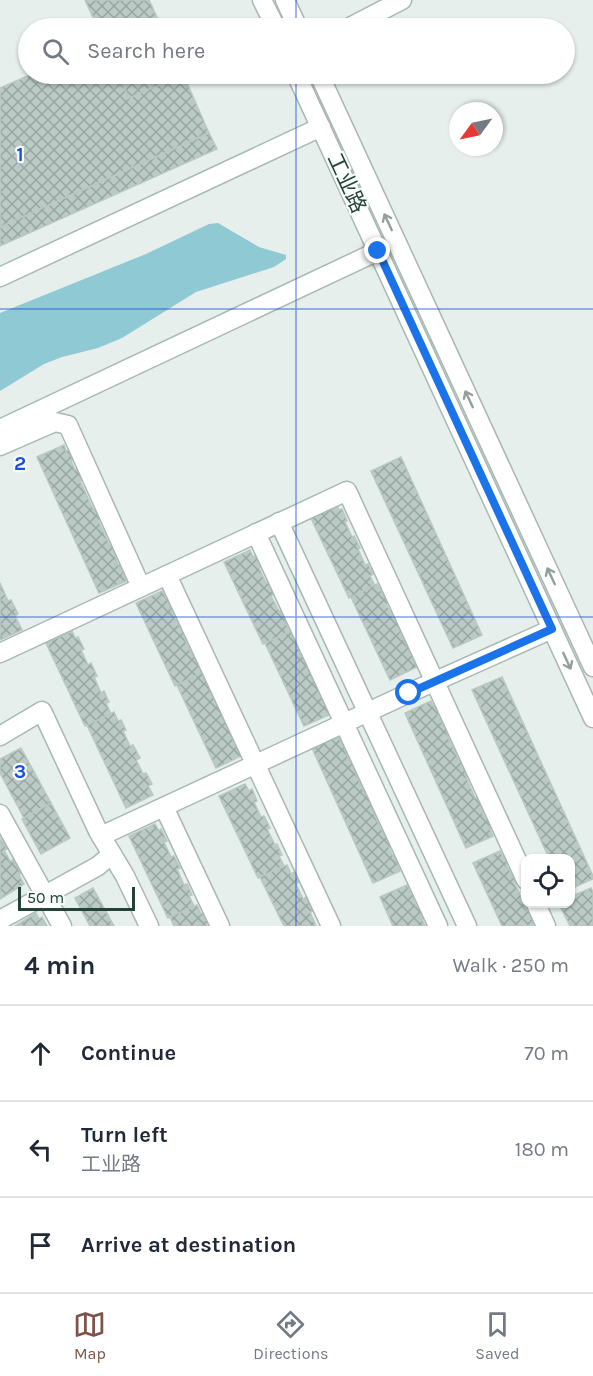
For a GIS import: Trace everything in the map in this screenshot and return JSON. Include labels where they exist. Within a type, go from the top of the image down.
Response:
[{"type":"street","points":[[262,0],[271,18]]},
{"type":"street","points":[[285,0],[293,18]]},
{"type":"street","points":[[367,18],[402,0]]},
{"type":"street","name":"工业路","points":[[301,84],[593,718]]},
{"type":"street","name":"工业路","points":[[324,84],[593,667]]},
{"type":"street","points":[[0,277],[321,127]]},
{"type":"street","points":[[0,429],[378,251]]},
{"type":"street","points":[[0,446],[55,422],[68,425],[141,587]]},
{"type":"street","points":[[0,653],[348,491],[521,871]]},
{"type":"street","points":[[279,522],[467,926]]},
{"type":"street","points":[[256,533],[438,926]]},
{"type":"street","points":[[167,575],[331,926]]},
{"type":"street","points":[[101,836],[434,681],[552,629]]},
{"type":"street","points":[[0,736],[42,711],[101,836],[125,876],[149,926]]},
{"type":"street","points":[[164,807],[220,926]]},
{"type":"street","points":[[0,814],[62,926]]},
{"type":"street","points":[[0,920],[98,866],[112,854]]},
{"type":"street","points":[[538,908],[546,926]]},
{"type":"water","points":[[218,223],[259,247],[286,255],[286,259],[274,267],[196,292],[122,338],[98,348],[44,364],[0,391],[0,313],[146,254],[209,224]]},
{"type":"building","points":[[85,0],[149,0],[157,18],[93,18]]},
{"type":"building","points":[[18,80],[18,84],[123,84],[129,98],[160,84],[187,84],[209,133],[0,227],[0,88]]},
{"type":"building","points":[[123,84],[160,84],[129,98]]},
{"type":"building","points":[[209,133],[217,149],[0,246],[0,227]]},
{"type":"building","points":[[64,445],[66,451],[70,450],[74,459],[71,461],[75,470],[79,468],[84,479],[80,481],[93,509],[97,507],[102,519],[98,520],[110,546],[114,544],[118,555],[115,556],[118,565],[121,563],[126,573],[123,574],[126,581],[99,593],[37,457]]},
{"type":"building","points":[[401,457],[482,635],[453,648],[371,471]]},
{"type":"building","points":[[336,503],[339,510],[342,509],[347,521],[345,522],[360,548],[358,549],[365,565],[368,564],[373,574],[370,576],[375,586],[349,598],[310,516]]},
{"type":"building","points":[[250,550],[253,557],[256,555],[261,567],[259,568],[274,594],[271,596],[279,611],[282,610],[289,632],[263,644],[224,562]]},
{"type":"building","points":[[0,583],[8,601],[11,600],[18,614],[15,616],[22,630],[0,640]]},
{"type":"building","points":[[377,584],[382,593],[385,592],[390,602],[386,604],[394,619],[397,617],[403,630],[400,632],[407,646],[410,645],[415,656],[412,658],[417,667],[390,680],[351,597]]},
{"type":"building","points":[[162,591],[174,608],[171,610],[178,625],[181,623],[187,636],[184,637],[191,653],[194,651],[201,673],[175,686],[136,603]]},
{"type":"building","points":[[72,631],[84,649],[81,650],[88,665],[91,663],[101,693],[104,691],[109,702],[106,703],[111,714],[85,726],[46,643]]},
{"type":"building","points":[[292,631],[331,714],[304,726],[265,643]]},
{"type":"building","points":[[204,672],[243,755],[216,768],[177,685]]},
{"type":"building","points":[[502,677],[593,879],[575,887],[575,854],[547,854],[472,690]]},
{"type":"building","points":[[431,701],[434,707],[437,706],[441,722],[444,721],[449,733],[447,735],[469,776],[466,777],[475,798],[478,797],[485,811],[482,812],[492,828],[490,829],[493,836],[466,848],[405,713]]},
{"type":"building","points":[[114,712],[126,730],[123,731],[130,746],[133,745],[140,758],[136,760],[143,774],[146,773],[152,784],[148,786],[153,795],[126,808],[87,725]]},
{"type":"building","points":[[339,736],[341,743],[344,741],[348,749],[345,750],[348,757],[351,756],[357,769],[354,770],[366,796],[369,795],[376,811],[373,812],[383,833],[385,832],[392,846],[389,848],[393,856],[396,854],[400,863],[397,864],[400,871],[373,883],[312,748]]},
{"type":"building","points":[[21,748],[51,803],[24,818],[0,773],[0,759]]},
{"type":"building","points":[[245,784],[249,791],[252,789],[257,801],[254,802],[261,817],[264,816],[270,828],[267,829],[275,845],[277,844],[284,866],[258,878],[219,796]]},
{"type":"building","points":[[51,803],[70,838],[41,854],[22,819]]},
{"type":"building","points":[[155,824],[159,831],[161,829],[171,857],[174,856],[180,868],[177,869],[184,885],[187,884],[194,906],[168,918],[129,836]]},
{"type":"building","points":[[0,838],[7,849],[4,850],[10,861],[13,860],[21,873],[19,875],[24,884],[0,899]]},
{"type":"building","points":[[500,851],[503,857],[506,856],[509,863],[506,865],[510,871],[512,870],[518,883],[515,884],[521,898],[521,908],[530,910],[537,925],[502,926],[473,863]]},
{"type":"building","points":[[287,865],[291,874],[295,872],[299,882],[296,884],[303,899],[306,897],[313,911],[310,912],[316,926],[284,926],[260,877]]},
{"type":"building","points":[[407,885],[416,898],[413,899],[416,906],[419,905],[425,918],[422,919],[425,926],[393,926],[380,897]]},
{"type":"building","points":[[93,888],[114,926],[90,926],[75,898]]},
{"type":"building","points":[[591,888],[593,926],[570,926],[561,908],[575,908],[575,895]]},
{"type":"building","points":[[197,905],[201,914],[204,912],[209,922],[207,926],[174,926],[170,917]]},
{"type":"building","points":[[36,913],[39,919],[42,917],[47,926],[15,926]]},
{"type":"route","points":[[378,251],[552,629],[409,693]]}]
